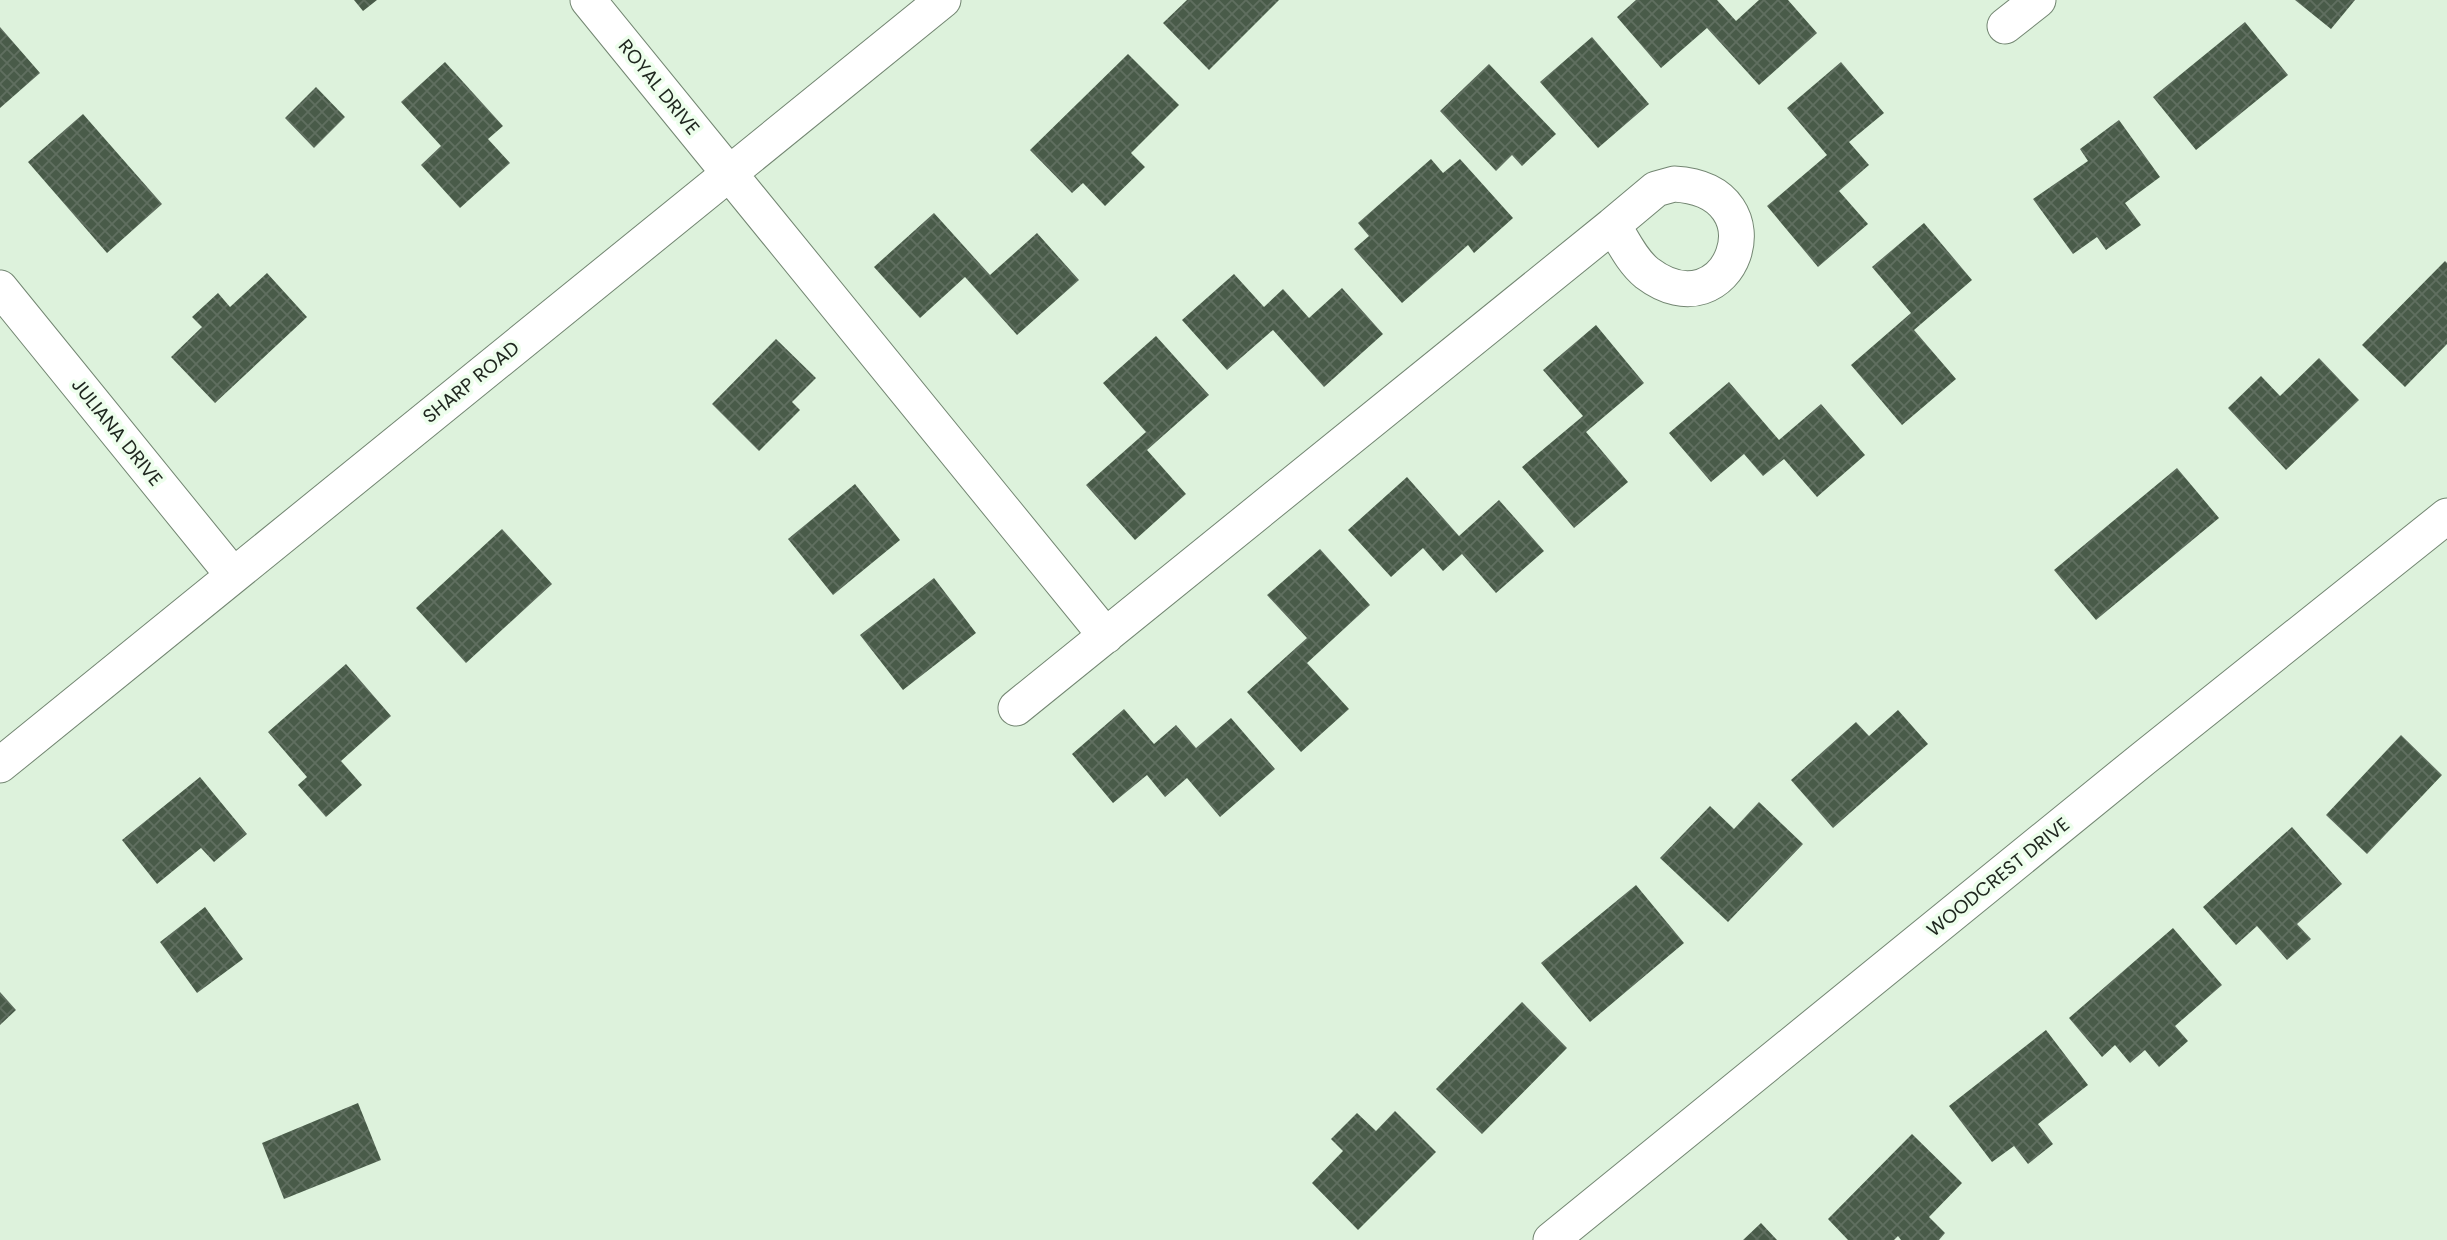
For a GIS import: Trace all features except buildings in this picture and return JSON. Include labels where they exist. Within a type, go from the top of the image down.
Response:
[{"type":"street","name":"ROYAL DRIVE","points":[[588,0],[1106,636]]},
{"type":"street","name":"SHARP ROAD","points":[[0,765],[943,0]]},
{"type":"street","points":[[2005,26],[2038,0]]},
{"type":"street","points":[[1016,708],[1613,225]]},
{"type":"street","name":"JULIANA DRIVE","points":[[0,288],[233,575]]},
{"type":"street","name":"WOODCREST DRIVE","points":[[1551,1240],[2447,516]]}]
